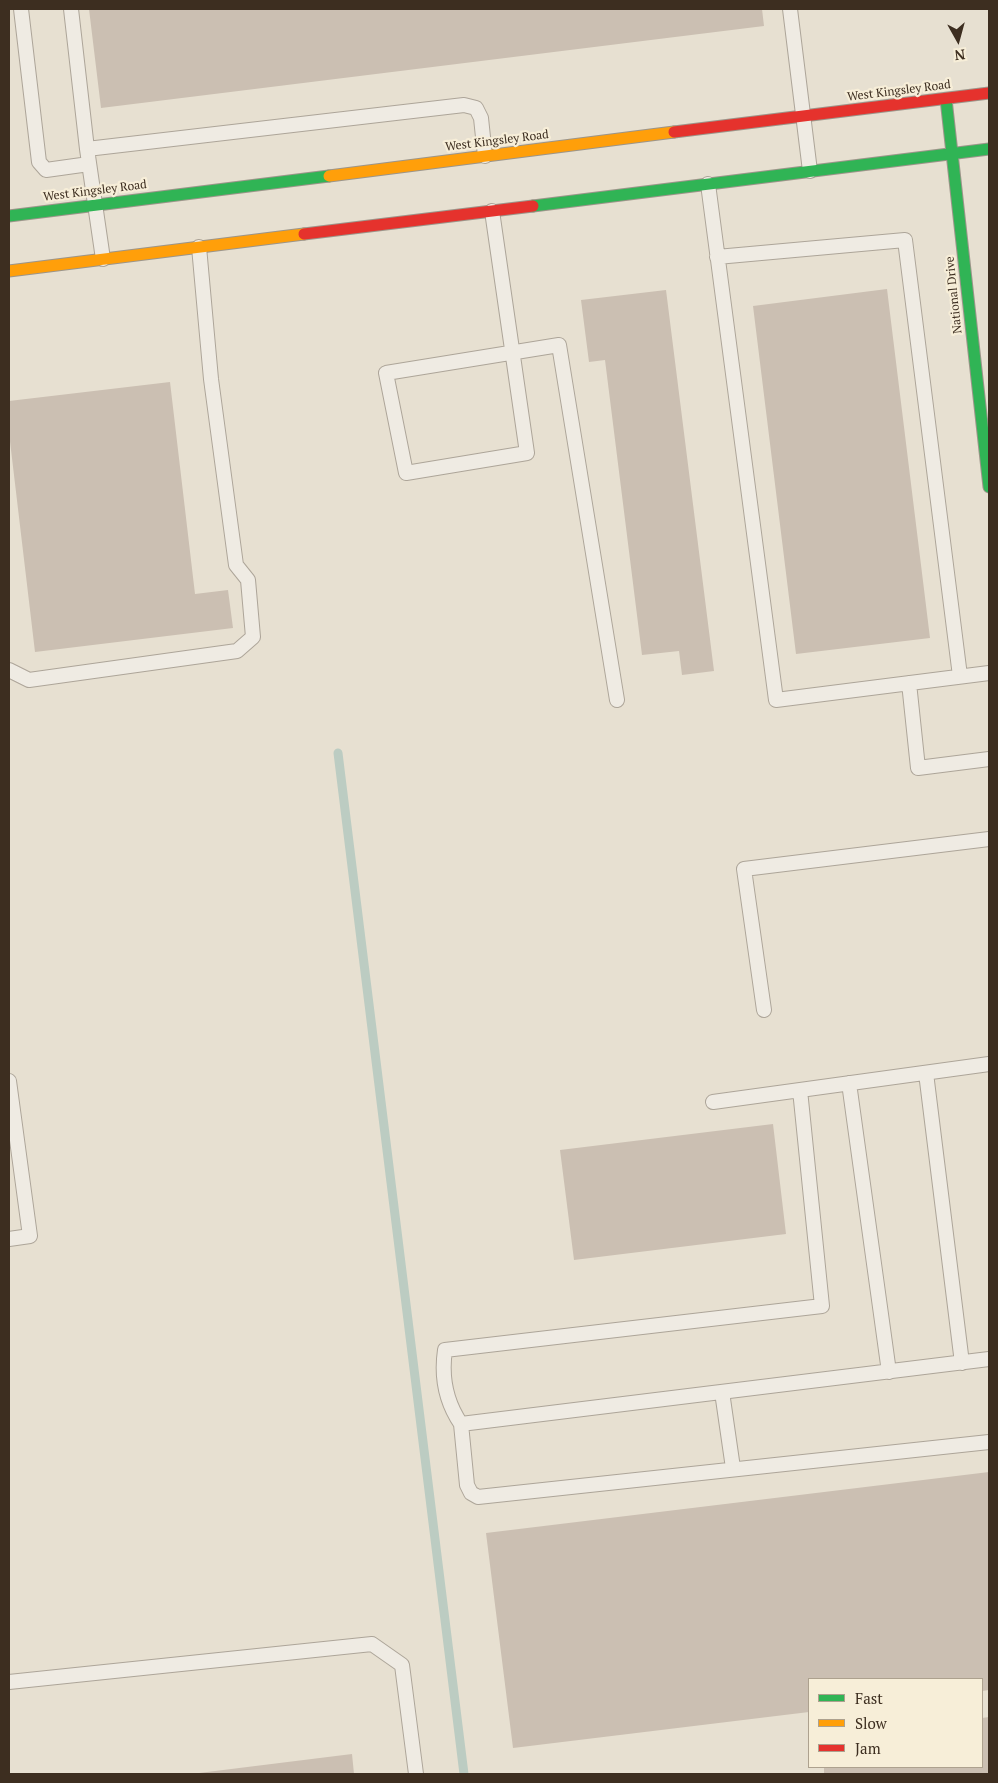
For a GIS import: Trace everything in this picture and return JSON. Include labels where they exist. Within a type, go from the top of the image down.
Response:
[{"type":"main road","name":"West Kingsley Road","points":[[9,216],[989,93]]},
{"type":"main road","name":"National Drive","points":[[946,99],[989,487]]},
{"type":"main road","points":[[9,271],[989,149]]},
{"type":"lane","points":[[21,9],[39,162],[46,170],[89,164]]},
{"type":"lane","points":[[71,9],[94,205],[103,259]]},
{"type":"lane","points":[[790,9],[810,172]]},
{"type":"lane","points":[[87,150],[464,105],[476,108],[481,118],[485,156]]},
{"type":"lane","points":[[708,184],[776,700],[989,673]]},
{"type":"lane","points":[[492,211],[513,353],[527,453],[406,473],[386,373],[513,353],[559,345],[617,700]]},
{"type":"lane","points":[[717,257],[905,240],[960,676]]},
{"type":"lane","points":[[9,670],[30,680],[237,651],[253,637],[248,580],[236,565],[211,379],[199,247]]},
{"type":"lane","points":[[909,683],[918,768],[989,760]]},
{"type":"lane","points":[[764,1010],[744,869],[989,839]]},
{"type":"lane","points":[[713,1102],[989,1064]]},
{"type":"lane","points":[[926,1073],[962,1363]]},
{"type":"lane","points":[[9,1081],[30,1236],[9,1239]]},
{"type":"lane","points":[[849,1083],[889,1372]]},
{"type":"lane","points":[[800,1090],[822,1306],[445,1350],[443,1362],[445,1390],[453,1412],[461,1424],[467,1485],[471,1493],[478,1497],[733,1468],[989,1442]]},
{"type":"lane","points":[[461,1424],[989,1359]]},
{"type":"lane","points":[[722,1392],[733,1468]]},
{"type":"lane","points":[[9,1682],[372,1644],[402,1665],[416,1774]]},
{"type":"building","points":[[89,9],[762,9],[764,26],[101,108]]},
{"type":"building","points":[[887,289],[930,638],[796,654],[753,306]]},
{"type":"building","points":[[666,290],[714,671],[682,675],[679,651],[642,655],[605,360],[589,362],[581,300]]},
{"type":"building","points":[[170,382],[195,594],[228,590],[233,628],[35,652],[9,433],[9,401]]},
{"type":"building","points":[[773,1124],[786,1234],[574,1260],[560,1150]]},
{"type":"building","points":[[989,1472],[989,1690],[983,1691],[983,1678],[808,1678],[808,1712],[513,1748],[486,1533]]},
{"type":"building","points":[[989,1717],[989,1774],[824,1774],[824,1768],[983,1768],[983,1718]]},
{"type":"building","points":[[352,1754],[354,1774],[199,1774],[199,1773]]},
{"type":"waterway","points":[[338,753],[464,1774]]},
{"type":"traffic: fast","points":[[946,99],[989,487]]},
{"type":"traffic: fast","points":[[533,206],[989,149]]},
{"type":"traffic: fast","points":[[9,216],[329,176]]},
{"type":"traffic: slow","points":[[329,176],[674,132]]},
{"type":"traffic: slow","points":[[9,271],[304,234]]},
{"type":"traffic: jam","points":[[674,132],[989,93]]},
{"type":"traffic: jam","points":[[304,234],[533,206]]}]
